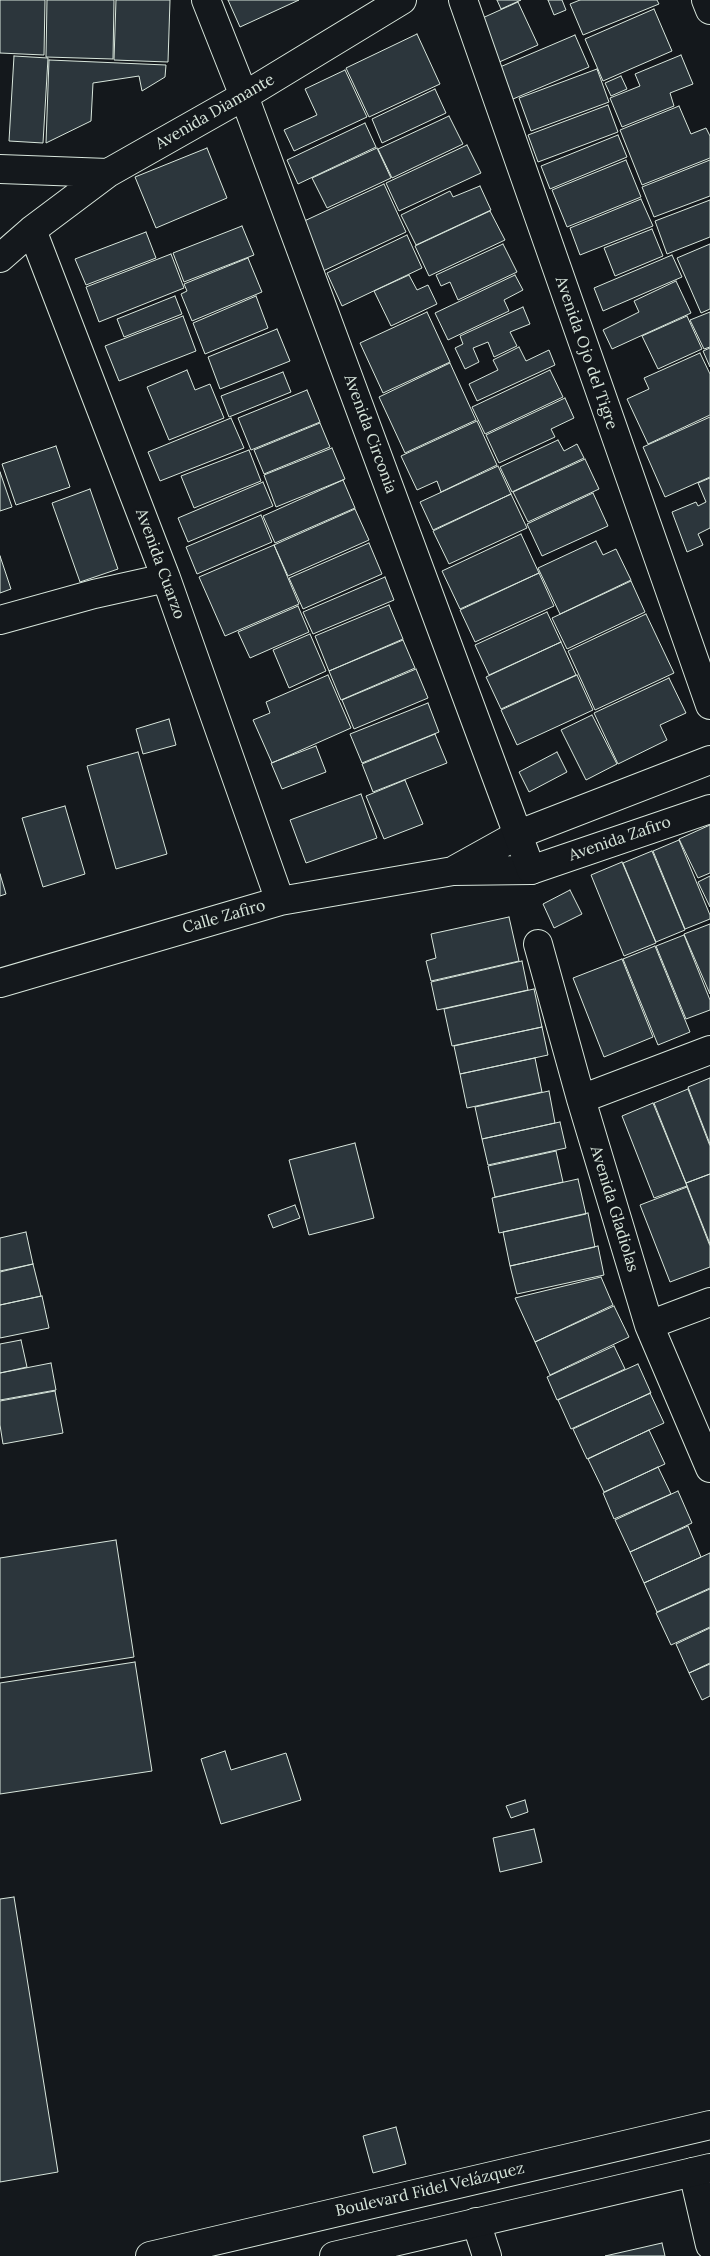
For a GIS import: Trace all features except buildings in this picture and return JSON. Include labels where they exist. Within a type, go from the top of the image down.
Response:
[{"type":"street","name":"Avenida Circonia","points":[[206,0],[244,96],[531,870]]},
{"type":"street","name":"Avenida Diamante","points":[[0,258],[32,230],[108,173],[244,96],[402,0]]},
{"type":"street","name":"Avenida Ojo del Tigre","points":[[463,0],[710,706]]},
{"type":"street","points":[[706,0],[710,10]]},
{"type":"street","points":[[0,168],[108,173]]},
{"type":"street","name":"Avenida Cuarzo","points":[[32,230],[166,578],[280,901]]},
{"type":"street","points":[[0,620],[94,594],[166,578]]},
{"type":"street","name":"Calle Zafiro","points":[[453,871],[519,834],[710,760]]},
{"type":"street","name":"Avenida Zafiro","points":[[531,870],[710,809]]},
{"type":"street","name":"Calle Zafiro","points":[[0,983],[280,901],[453,871],[531,870]]},
{"type":"street","name":"Avenida Gladiolas","points":[[538,944],[581,1099],[650,1325],[710,1468]]},
{"type":"street","points":[[581,1099],[710,1050]]},
{"type":"street","points":[[650,1325],[710,1302]]},
{"type":"street","name":"Boulevard Fidel Velázquez","points":[[150,2256],[710,2125]]},
{"type":"street","points":[[334,2256],[702,2170],[710,2245]]},
{"type":"street","points":[[389,2200],[399,2240]]},
{"type":"street","points":[[476,2222],[487,2256]]}]
